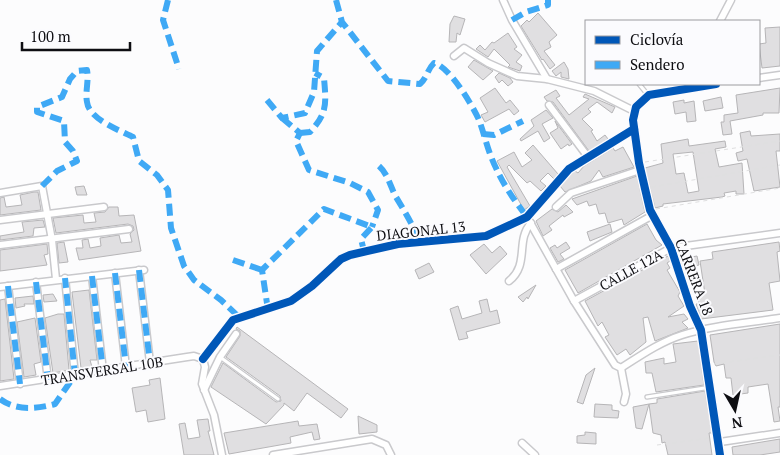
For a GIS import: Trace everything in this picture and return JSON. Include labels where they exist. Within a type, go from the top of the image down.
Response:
[{"type":"street","points":[[503,0],[512,20],[547,80]]},
{"type":"street","points":[[721,20],[731,0]]},
{"type":"street","points":[[454,56],[460,49],[464,48],[488,63],[517,76],[594,90],[634,112],[639,102],[649,96],[698,85]]},
{"type":"street","points":[[760,78],[780,75]]},
{"type":"street","points":[[550,105],[588,157]]},
{"type":"street","name":"CARRERA 18","points":[[634,112],[634,129],[644,188],[652,212],[671,248],[690,306],[701,330],[720,455]]},
{"type":"street","points":[[621,368],[615,365],[574,301],[527,217],[563,174],[634,129]]},
{"type":"street","points":[[556,207],[571,193],[640,170]]},
{"type":"street","points":[[0,193],[42,186],[52,240],[56,280]]},
{"type":"street","points":[[0,220],[104,207]]},
{"type":"street","points":[[556,269],[652,212]]},
{"type":"street","name":"DIAGONAL 13","points":[[202,360],[233,320],[291,301],[312,286],[341,259],[350,255],[398,244],[486,236],[527,217]]},
{"type":"street","points":[[509,281],[520,269],[524,233],[531,223]]},
{"type":"street","points":[[0,245],[129,229]]},
{"type":"street","name":"CALLE 12A","points":[[574,301],[671,248],[780,233]]},
{"type":"street","points":[[0,287],[141,270],[150,362]]},
{"type":"street","points":[[116,273],[126,367]]},
{"type":"street","points":[[92,276],[103,370]]},
{"type":"street","points":[[65,278],[75,376]]},
{"type":"street","points":[[36,282],[48,380]]},
{"type":"street","points":[[8,286],[20,384]]},
{"type":"street","points":[[621,368],[661,344],[701,330],[780,318]]},
{"type":"street","points":[[204,390],[220,357],[236,334]]},
{"type":"street","name":"TRANSVERSAL 10B","points":[[0,386],[75,376],[194,356],[202,360]]},
{"type":"street","points":[[202,360],[205,367],[202,380],[204,390],[214,415],[222,455]]},
{"type":"street","points":[[621,368],[626,394],[624,402]]},
{"type":"street","points":[[719,439],[780,433]]},
{"type":"street","points":[[273,455],[363,439],[380,441],[386,445],[391,455]]},
{"type":"street","points":[[522,443],[535,455]]},
{"type":"lane","points":[[640,85],[649,96]]},
{"type":"lane","points":[[220,357],[278,399]]},
{"type":"lane","points":[[647,397],[711,386]]},
{"type":"path","points":[[639,163],[780,141]]},
{"type":"path","points":[[644,188],[780,165]]},
{"type":"path","points":[[652,212],[780,188]]},
{"type":"path","points":[[707,365],[780,355]]},
{"type":"path","points":[[657,445],[719,439]]},
{"type":"building","points":[[538,13],[557,35],[549,42],[551,47],[544,51],[555,65],[550,69],[542,60],[521,26],[527,20],[529,22]]},
{"type":"building","points":[[454,16],[465,19],[460,35],[457,33],[456,42],[449,42],[450,24]]},
{"type":"building","points":[[780,27],[780,66],[762,68],[760,44],[766,43],[765,28]]},
{"type":"building","points":[[508,33],[517,47],[514,49],[522,55],[516,62],[522,66],[520,71],[508,67],[510,65],[494,49],[488,57],[476,49],[480,45],[485,50],[492,42],[494,43]]},
{"type":"building","points":[[474,60],[493,71],[483,80],[468,67]]},
{"type":"building","points":[[564,62],[568,69],[569,79],[561,77],[561,72],[556,76],[552,71]]},
{"type":"building","points":[[499,73],[510,78],[513,82],[508,86],[502,80],[499,83],[495,77]]},
{"type":"building","points":[[495,88],[506,103],[510,100],[519,111],[514,115],[509,109],[485,122],[481,115],[488,112],[480,98]]},
{"type":"building","points":[[780,88],[779,113],[763,113],[763,115],[730,121],[732,134],[723,135],[721,122],[724,122],[724,115],[738,113],[736,95]]},
{"type":"building","points":[[556,90],[560,96],[556,98],[569,115],[589,99],[583,97],[585,94],[615,107],[612,113],[597,102],[588,109],[591,112],[582,119],[593,130],[591,131],[597,141],[605,135],[608,139],[589,151],[553,102],[547,101],[544,97]]},
{"type":"building","points":[[721,97],[723,108],[705,111],[703,101]]},
{"type":"building","points":[[684,100],[684,103],[694,101],[696,121],[687,122],[686,112],[675,114],[673,102]]},
{"type":"building","points":[[546,110],[553,118],[542,124],[550,138],[544,142],[538,131],[521,141],[520,139],[534,126],[531,120]]},
{"type":"building","points":[[555,121],[572,144],[569,146],[568,144],[561,149],[550,133],[558,128]]},
{"type":"building","points":[[750,131],[751,136],[780,134],[780,151],[776,151],[780,187],[754,191],[747,159],[738,161],[736,153],[743,151],[740,133]]},
{"type":"building","points":[[688,139],[689,146],[725,141],[726,147],[715,149],[719,167],[742,163],[744,194],[736,194],[736,191],[724,193],[725,196],[722,197],[663,204],[663,206],[655,208],[645,168],[663,163],[661,144]],"holes":[[[693,152],[699,191],[688,193],[684,173],[676,174],[673,154]]]},
{"type":"building","points":[[533,145],[558,174],[554,179],[548,173],[540,181],[546,186],[541,191],[530,181],[527,183],[509,165],[507,167],[530,206],[524,210],[497,161],[514,152],[522,167],[532,160],[525,153]]},
{"type":"building","points":[[623,147],[634,167],[603,177],[599,170],[591,181],[565,192],[560,186],[575,171],[578,173],[584,166],[613,148],[615,151]]},
{"type":"building","points":[[637,176],[645,212],[624,225],[622,219],[608,223],[605,213],[599,214],[596,204],[589,206],[587,201],[577,205],[572,199]]},
{"type":"building","points":[[84,186],[87,195],[77,195],[75,187]]},
{"type":"building","points":[[38,192],[41,210],[0,215],[0,198],[4,197],[6,207],[22,205],[20,195]]},
{"type":"building","points":[[566,205],[573,212],[564,217],[563,215],[549,226],[552,230],[543,236],[536,221],[552,209],[558,212]]},
{"type":"building","points":[[109,207],[118,207],[119,216],[134,215],[141,251],[79,260],[76,248],[83,248],[82,240],[88,239],[90,248],[101,246],[100,238],[119,235],[121,243],[132,242],[130,234],[134,230],[133,226],[128,224],[56,233],[53,218],[83,215],[84,223],[96,222],[94,213],[105,212]]},
{"type":"building","points":[[43,220],[45,227],[34,228],[33,236],[0,240],[0,236],[24,232],[22,222]]},
{"type":"building","points":[[610,224],[612,232],[590,241],[587,232]]},
{"type":"building","points":[[647,224],[656,240],[662,245],[578,293],[565,270]]},
{"type":"building","points":[[64,242],[68,262],[59,263],[57,243]]},
{"type":"building","points":[[566,242],[570,248],[560,254],[564,259],[558,262],[550,248],[555,245],[557,248]]},
{"type":"building","points":[[779,242],[780,251],[777,252],[780,281],[769,283],[773,310],[701,319],[696,304],[699,304],[697,295],[705,294],[700,261],[713,259],[712,252]]},
{"type":"building","points":[[47,244],[48,254],[44,255],[47,265],[0,271],[0,250]]},
{"type":"building","points":[[484,244],[492,253],[500,246],[507,254],[486,274],[470,255]]},
{"type":"building","points":[[668,256],[670,261],[667,263],[670,268],[667,270],[680,292],[678,296],[684,306],[668,317],[684,314],[688,319],[682,322],[688,328],[655,341],[648,317],[643,318],[646,342],[630,355],[626,349],[617,355],[605,337],[609,335],[602,322],[598,326],[585,301]]},
{"type":"building","points":[[697,256],[699,265],[683,268],[680,259]]},
{"type":"building","points":[[429,263],[434,272],[419,279],[415,270]]},
{"type":"building","points":[[536,285],[528,299],[527,297],[523,302],[518,297]]},
{"type":"building","points":[[89,290],[97,360],[90,360],[92,367],[81,368],[72,292]]},
{"type":"building","points":[[53,294],[57,301],[44,302],[43,295]]},
{"type":"building","points":[[33,296],[34,304],[24,304],[25,306],[16,308],[15,298]]},
{"type":"building","points":[[5,299],[14,379],[0,381],[0,300]]},
{"type":"building","points":[[487,299],[490,312],[497,310],[500,323],[466,332],[468,338],[459,340],[450,309],[458,306],[462,319],[482,313],[479,301]]},
{"type":"building","points":[[64,314],[69,370],[53,373],[45,318]]},
{"type":"building","points":[[35,318],[41,362],[34,364],[36,375],[24,377],[17,322]]},
{"type":"building","points":[[780,324],[780,407],[778,407],[780,421],[774,422],[768,384],[748,387],[748,393],[733,395],[731,378],[726,378],[724,364],[716,366],[714,362],[710,335]]},
{"type":"building","points":[[237,327],[348,409],[341,418],[307,393],[294,411],[284,403],[266,424],[211,387],[223,363],[276,402],[281,401],[280,396],[226,357],[240,336],[240,331],[236,329]]},
{"type":"building","points":[[698,341],[704,385],[656,392],[652,373],[646,373],[645,362],[664,358],[664,364],[676,362],[673,344]]},
{"type":"building","points":[[595,368],[583,404],[577,402],[586,375]]},
{"type":"building","points":[[160,378],[165,419],[148,422],[146,410],[136,412],[132,388],[150,385],[149,380]]},
{"type":"building","points":[[705,391],[712,433],[709,433],[712,455],[668,455],[665,442],[662,443],[661,435],[653,433],[649,404],[657,403],[657,399]]},
{"type":"building","points":[[595,404],[612,405],[612,410],[619,411],[618,418],[594,417]]},
{"type":"building","points":[[649,404],[642,429],[636,428],[633,407]]},
{"type":"building","points":[[358,416],[377,425],[377,432],[359,434]]},
{"type":"building","points":[[208,419],[210,431],[208,431],[214,455],[184,455],[179,424],[185,423],[188,439],[200,437],[197,420]]},
{"type":"building","points":[[298,421],[299,426],[317,424],[320,439],[314,440],[312,432],[290,437],[291,443],[229,454],[224,433]]},
{"type":"building","points":[[585,432],[596,433],[596,444],[577,443],[577,436],[585,435]]},
{"type":"building","points":[[780,439],[780,452],[760,455],[733,455],[732,447]]},
{"type":"marked path","points":[[168,0],[163,20],[179,69]]},
{"type":"marked path","points":[[336,0],[342,22],[388,81],[420,84],[434,63],[447,71],[476,114],[496,168],[527,217]]},
{"type":"marked path","points":[[512,20],[526,12],[548,5],[548,0]]},
{"type":"marked path","points":[[267,100],[282,118],[305,113],[314,92],[317,51],[342,22]]},
{"type":"marked path","points":[[42,186],[57,171],[77,161],[73,151],[65,142],[64,121],[37,112],[37,107],[62,97],[70,79],[77,71],[87,70],[87,102],[93,114],[133,137],[139,161],[157,175],[168,190],[171,228],[184,266],[194,280],[221,300],[239,317]]},
{"type":"marked path","points":[[300,133],[310,132],[323,113],[324,78],[315,73]]},
{"type":"marked path","points":[[282,118],[300,133],[296,141],[309,170],[350,183],[368,192],[378,210],[372,227]]},
{"type":"marked path","points":[[483,134],[494,135],[523,121]]},
{"type":"marked path","points":[[379,166],[387,176],[420,242]]},
{"type":"marked path","points":[[268,310],[262,270],[324,209],[372,227],[361,239],[364,251]]},
{"type":"marked path","points":[[233,260],[262,270]]},
{"type":"marked path","points":[[139,270],[150,363]]},
{"type":"marked path","points":[[115,273],[126,367]]},
{"type":"marked path","points":[[92,276],[103,371]]},
{"type":"marked path","points":[[0,399],[13,406],[26,408],[55,404],[75,375],[65,278]]},
{"type":"marked path","points":[[36,282],[48,380]]},
{"type":"marked path","points":[[8,286],[20,384]]},
{"type":"cycle path","points":[[710,85],[649,95],[636,107],[633,120],[639,163],[650,210],[671,248],[690,306],[701,330],[720,455]]},
{"type":"cycle path","points":[[203,359],[233,320],[291,301],[312,286],[341,259],[350,255],[398,244],[486,236],[527,217],[569,169],[634,129]]}]
